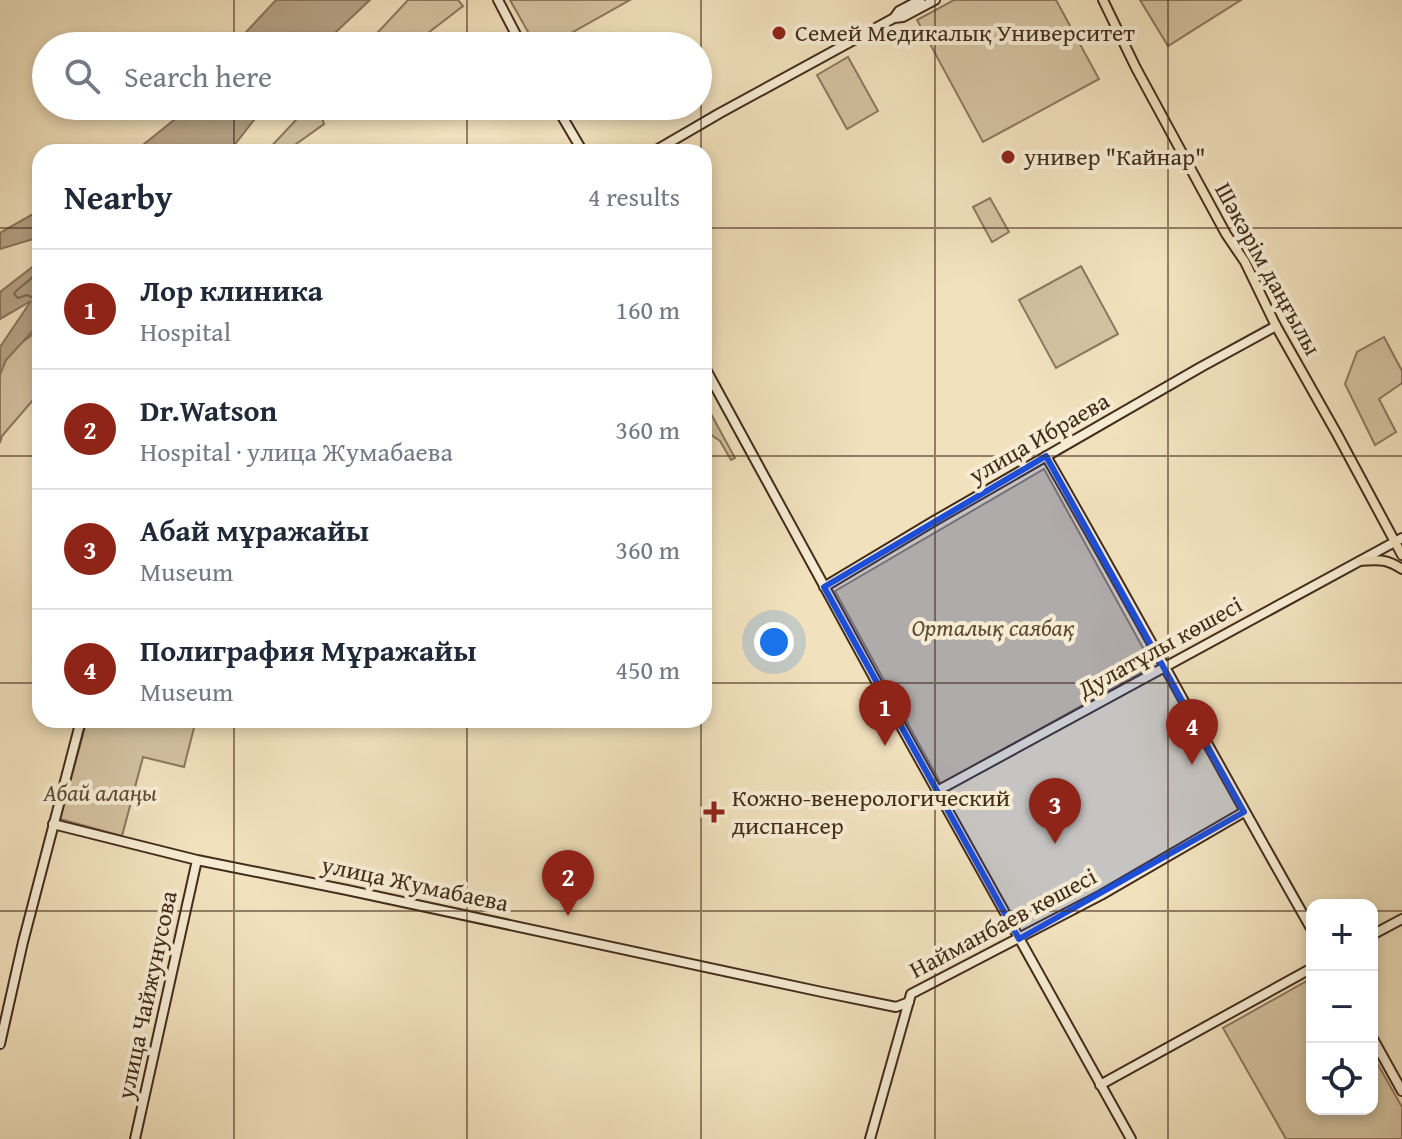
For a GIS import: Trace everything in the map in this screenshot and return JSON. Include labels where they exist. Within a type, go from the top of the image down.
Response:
[{"type":"main road","name":"Шәкәрім даңғылы","points":[[1103,0],[1136,68],[1226,234],[1245,262],[1276,326],[1399,540],[1402,555]]},
{"type":"main road","points":[[1360,561],[1383,559],[1402,569]]},
{"type":"street","points":[[498,0],[515,32]]},
{"type":"street","points":[[712,118],[841,49],[920,0]]},
{"type":"street","points":[[899,15],[935,0]]},
{"type":"street","points":[[565,120],[579,144]]},
{"type":"street","points":[[667,144],[708,120]]},
{"type":"street","name":"улица Ибраева","points":[[824,587],[1046,456],[1276,326]]},
{"type":"street","points":[[712,381],[1131,1139]]},
{"type":"street","points":[[1046,456],[1306,920]]},
{"type":"street","name":"Дулатұлы көшесі","points":[[937,791],[1399,540]]},
{"type":"street","points":[[0,1044],[79,728]]},
{"type":"street","name":"Найманбаев көшесі","points":[[870,1139],[911,994],[1101,895],[1244,812]]},
{"type":"street","name":"улица Жумабаева","points":[[53,824],[197,860],[883,1005],[896,1007],[909,1002]]},
{"type":"street","name":"улица Чайжунусова","points":[[135,1139],[197,860]]},
{"type":"street","points":[[1378,932],[1402,919]]},
{"type":"street","points":[[1100,1085],[1307,971]]},
{"type":"street","points":[[1375,1043],[1402,1091]]},
{"type":"highlighted area","points":[[1046,456],[1244,812],[1019,939],[824,587]]},
{"type":"green space","points":[[408,0],[458,0],[463,6],[429,32],[378,32]]},
{"type":"green space","points":[[510,0],[630,0],[573,32],[528,32]]},
{"type":"green space","points":[[954,0],[1056,0],[1099,79],[983,142],[917,20]]},
{"type":"green space","points":[[1140,0],[1241,0],[1168,46]]},
{"type":"green space","points":[[848,57],[878,111],[847,129],[817,75]]},
{"type":"green space","points":[[296,120],[323,120],[324,124],[296,144],[273,144]]},
{"type":"green space","points":[[990,198],[1009,232],[992,242],[973,207]]},
{"type":"green space","points":[[1081,266],[1118,334],[1056,368],[1019,300]]},
{"type":"green space","points":[[32,335],[32,401],[2,436],[0,443],[0,359]]},
{"type":"green space","points":[[1384,337],[1402,371],[1402,383],[1379,399],[1396,432],[1375,445],[1345,384],[1357,352]]},
{"type":"green space","points":[[712,416],[735,458],[731,460],[720,441],[712,436]]},
{"type":"green space","name":"Орталық саябақ","points":[[1044,469],[1153,666],[941,784],[835,591]]},
{"type":"green space","name":"Абай алаңы","points":[[85,728],[194,728],[184,767],[143,757],[122,836],[60,819]]},
{"type":"green space","points":[[1306,981],[1306,1115],[1378,1115],[1378,1065],[1402,1107],[1402,1139],[1286,1139],[1223,1028]]},
{"type":"water","points":[[276,0],[370,0],[336,32],[246,32]]},
{"type":"water","points":[[174,120],[254,120],[235,144],[144,144]]},
{"type":"water","points":[[32,215],[32,239],[0,249],[0,233]]},
{"type":"water","points":[[32,267],[32,332],[6,360],[0,375],[0,347],[31,301],[0,319],[0,292]]},
{"type":"place","name":"Семей Медикалық Университет","points":[[779,33]]},
{"type":"place","name":"универ \"Кайнар\"","points":[[1008,157]]},
{"type":"place","name":"Лор клиника","points":[[885,746]]},
{"type":"place","name":"Полиграфия Мұражайы","points":[[1192,765]]},
{"type":"place","name":"Кожно-венерологический диспансер","points":[[714,812]]},
{"type":"place","name":"Абай мұражайы","points":[[1055,844]]},
{"type":"place","name":"Dr.Watson","points":[[568,916]]}]
